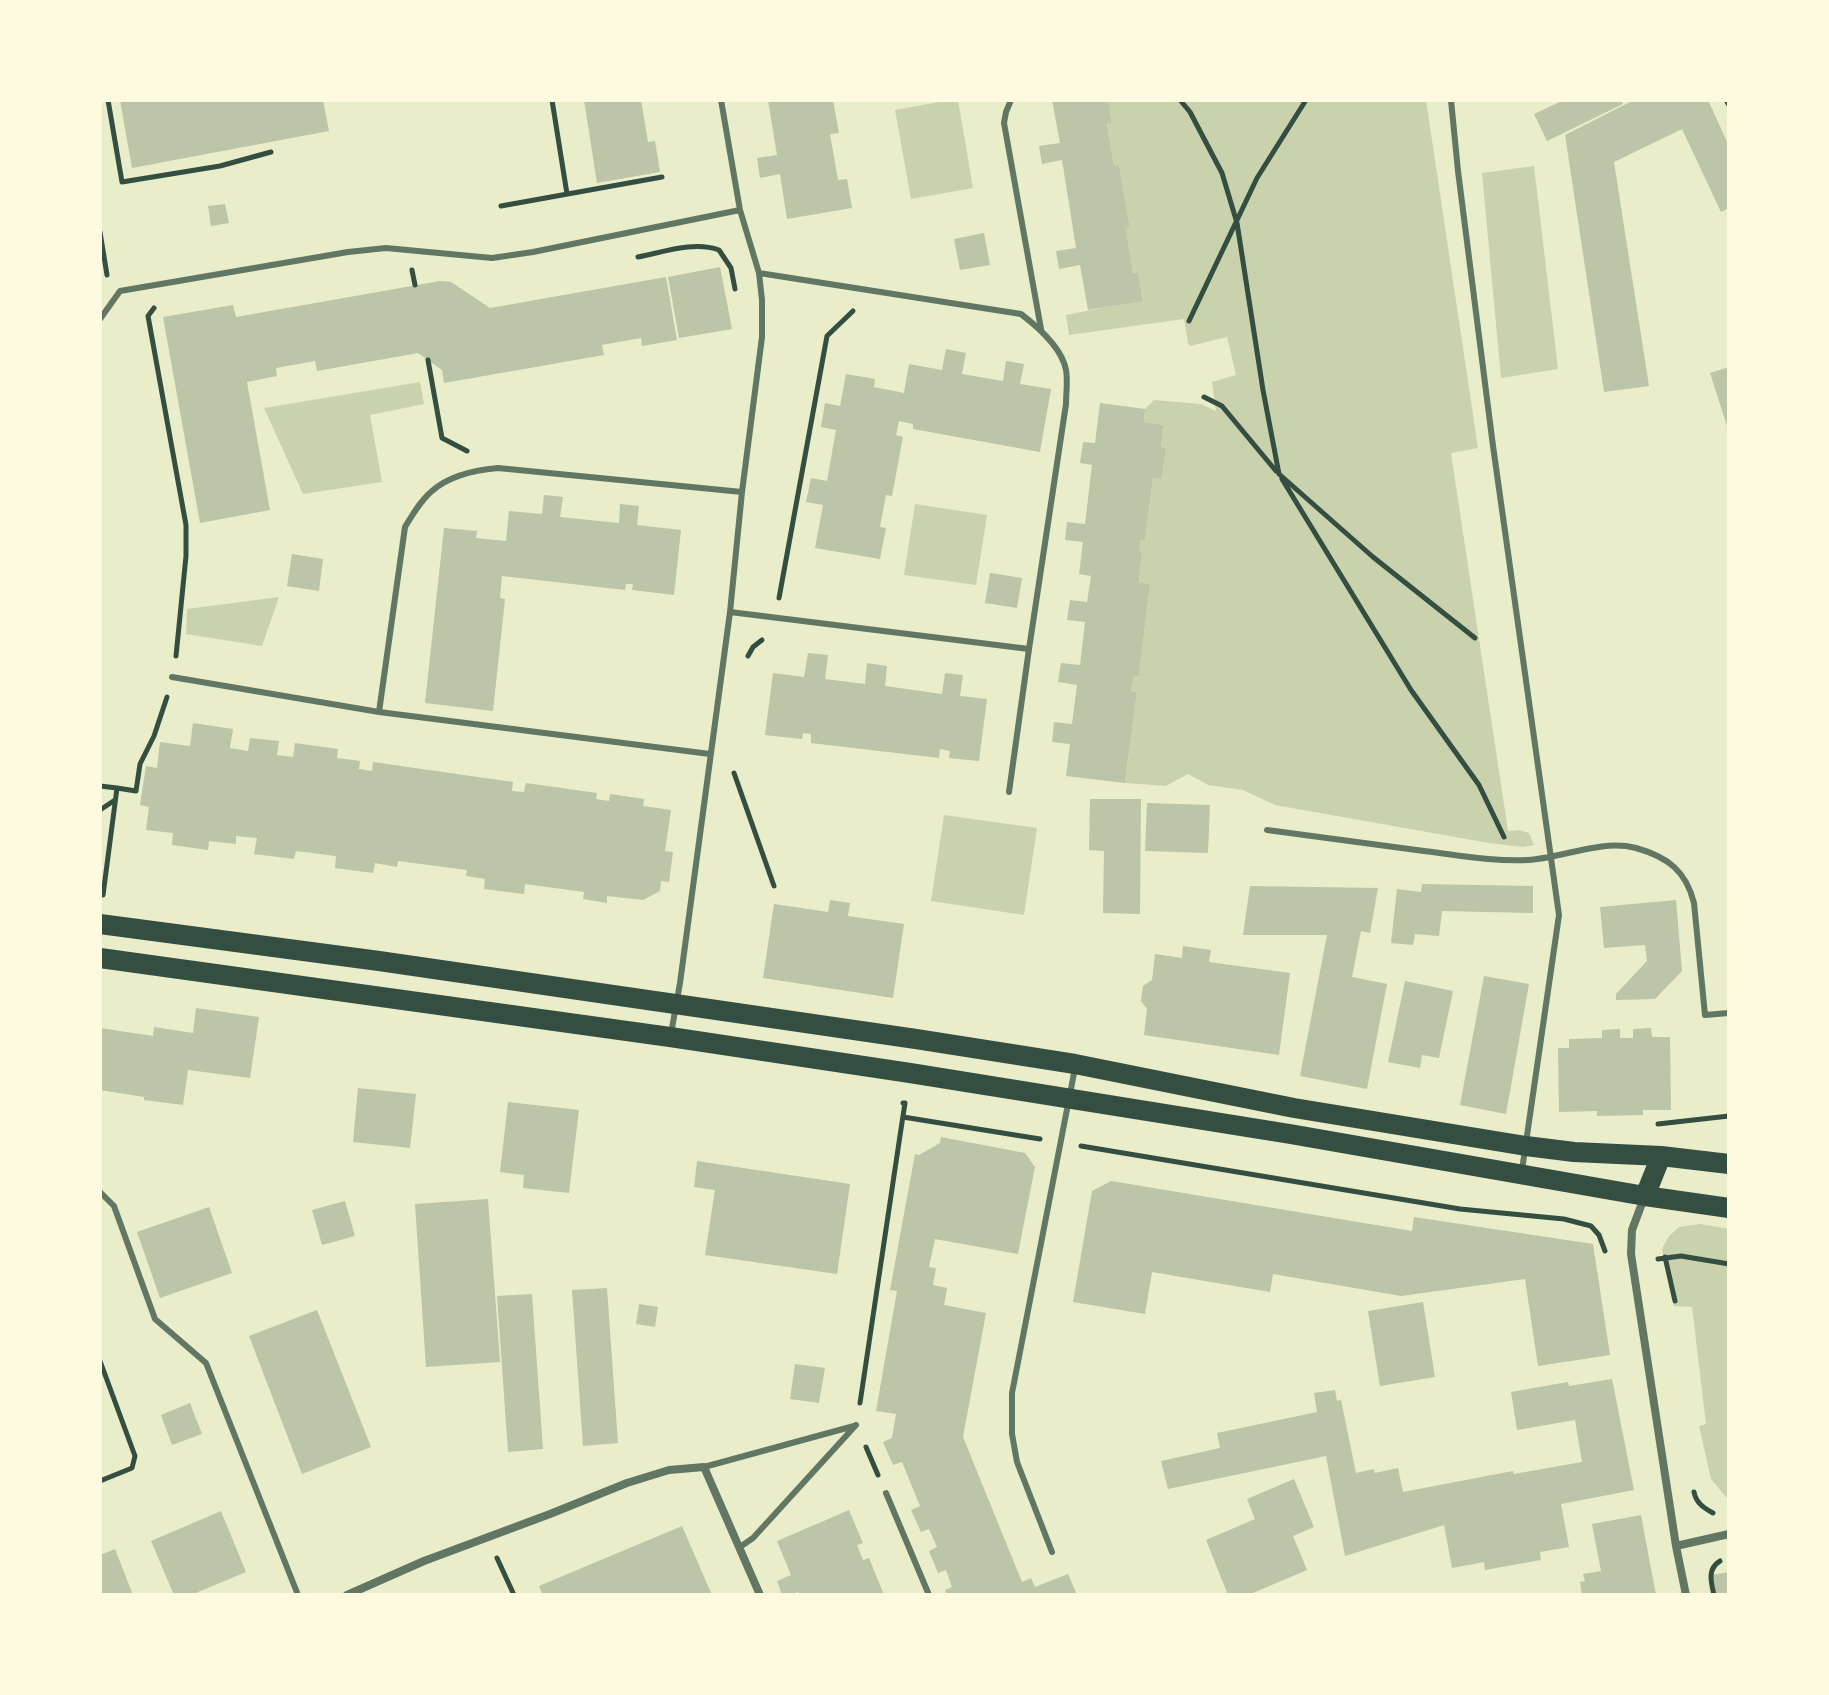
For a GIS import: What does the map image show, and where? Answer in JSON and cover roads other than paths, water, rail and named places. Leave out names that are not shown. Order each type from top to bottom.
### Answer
[{"type":"main road","points":[[101,914],[379,961],[1075,1064],[1294,1108],[1526,1146],[1729,1164]]},
{"type":"main road","points":[[100,958],[670,1037],[1069,1098],[1729,1208]]},
{"type":"main road","points":[[1645,1196],[1661,1156]]},
{"type":"street","points":[[1645,1196],[1632,1230],[1631,1254],[1686,1595]]},
{"type":"street","points":[[347,1595],[424,1561],[627,1483],[669,1470],[704,1467],[760,1595]]},
{"type":"street","points":[[1676,1546],[1729,1534]]},
{"type":"lane","points":[[670,1037],[730,612],[762,337],[759,273],[740,210],[721,100]]},
{"type":"lane","points":[[1011,100],[1004,123],[1041,329]]},
{"type":"lane","points":[[1451,100],[1493,446],[1559,915],[1521,1174]]},
{"type":"lane","points":[[100,319],[120,291],[181,280],[386,248],[492,258],[740,210]]},
{"type":"lane","points":[[759,273],[1021,314],[1041,329],[1064,362],[1067,372],[1066,404],[1009,792]]},
{"type":"lane","points":[[379,712],[405,527],[432,490],[475,470],[498,468],[742,492]]},
{"type":"lane","points":[[730,612],[1029,649]]},
{"type":"lane","points":[[172,677],[379,712],[710,754]]},
{"type":"lane","points":[[1267,830],[1476,857],[1528,860],[1598,846],[1633,847],[1665,859],[1679,871],[1690,888],[1694,903],[1705,1015],[1729,1013]]},
{"type":"lane","points":[[1052,1552],[1017,1462],[1012,1434],[1012,1393],[1075,1064]]},
{"type":"lane","points":[[100,1192],[114,1206],[155,1319],[206,1363],[298,1595]]},
{"type":"lane","points":[[704,1467],[856,1425],[753,1538],[740,1547]]},
{"type":"lane","points":[[886,1493],[929,1595]]}]
